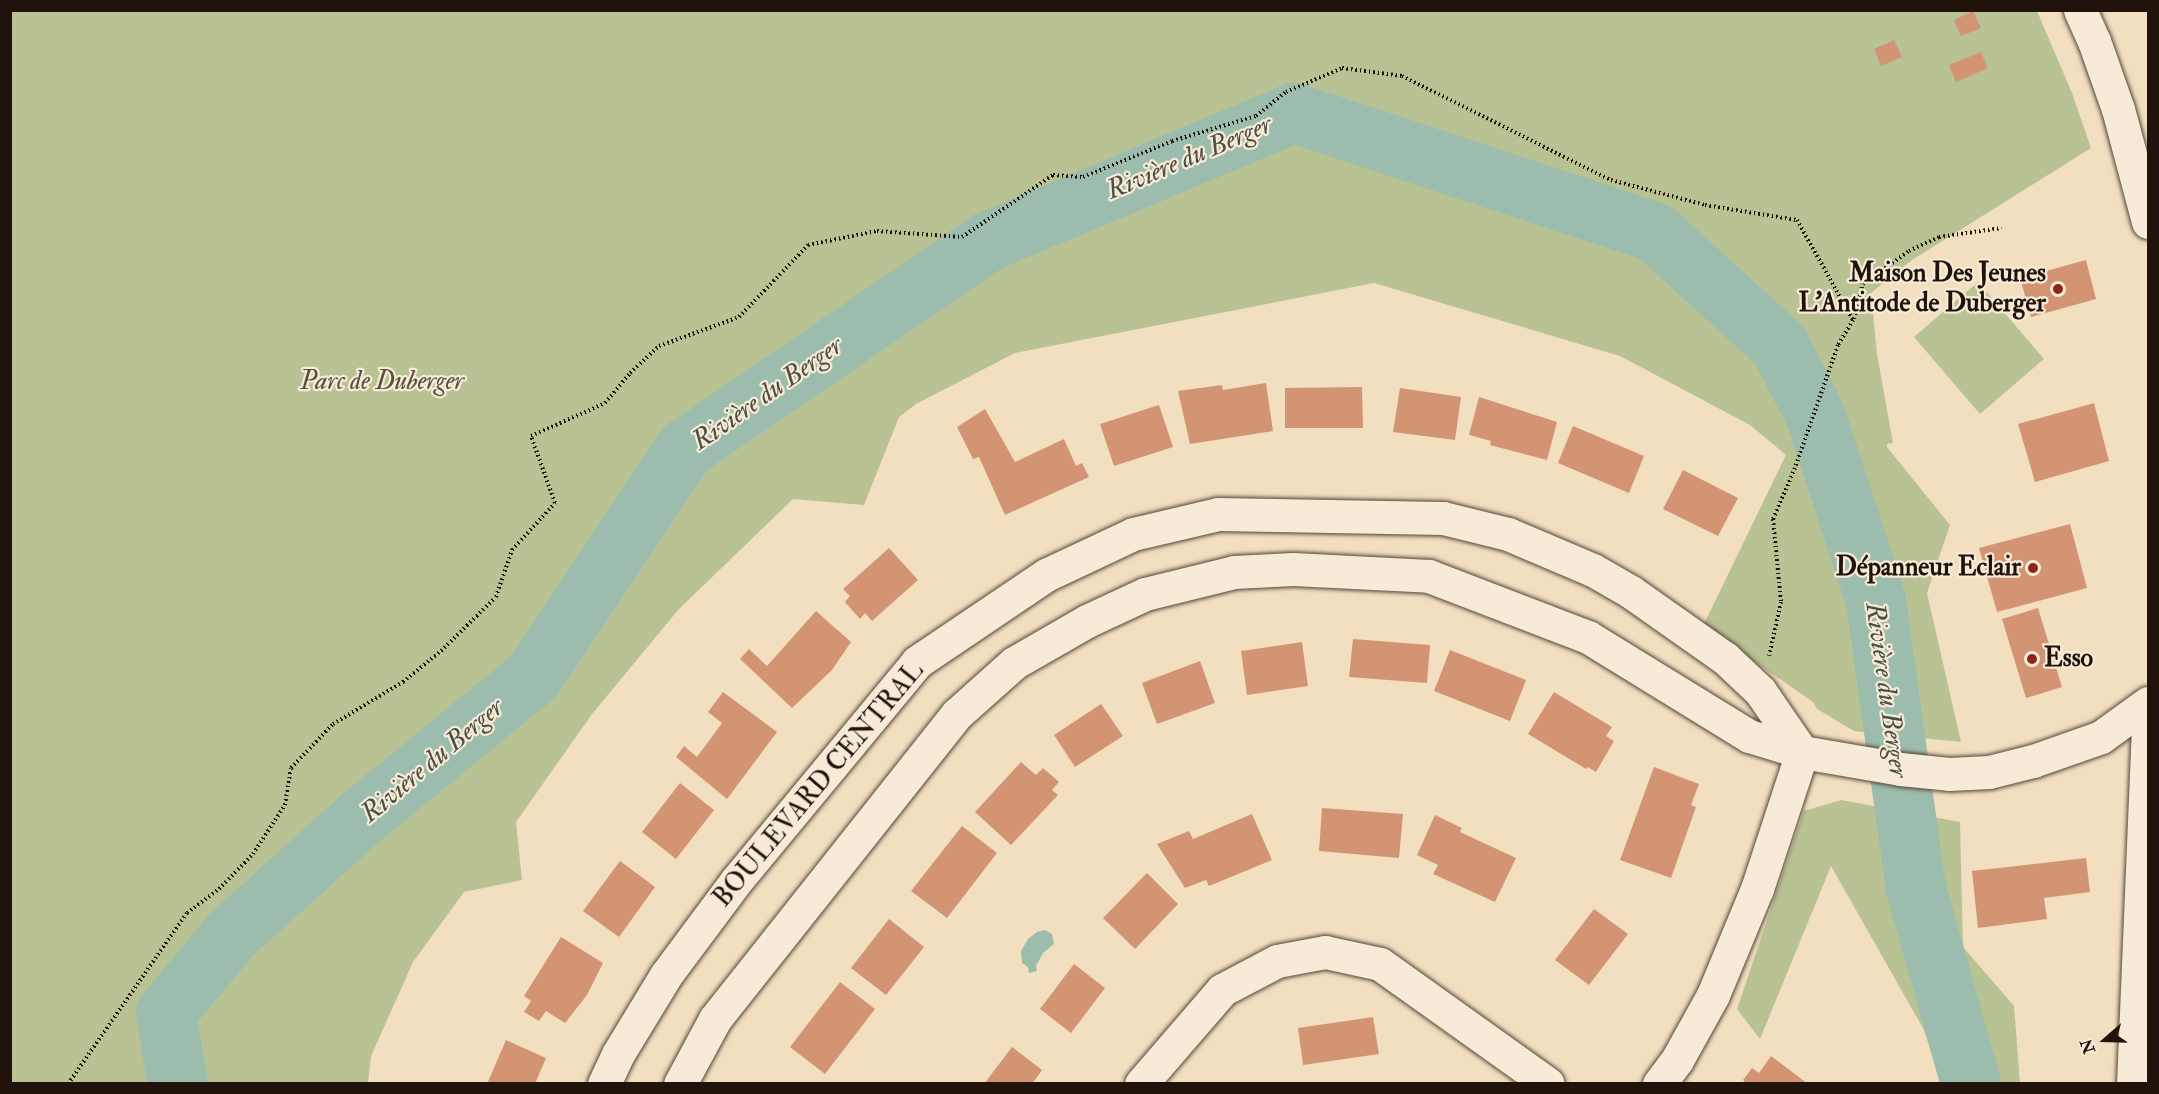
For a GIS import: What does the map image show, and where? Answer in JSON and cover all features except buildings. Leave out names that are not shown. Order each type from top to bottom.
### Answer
[{"type":"street","points":[[2080,10],[2094,41],[2118,109],[2148,222]]},
{"type":"street","name":"BOULEVARD CENTRAL","points":[[604,1083],[618,1054],[666,975],[715,909],[917,662],[1046,575],[1133,534],[1218,514],[1443,518],[1508,534],[1603,576],[1631,591],[1725,658],[1760,691],[1802,752]]},
{"type":"street","points":[[680,1083],[715,1019],[957,714],[1014,663],[1087,621],[1145,594],[1234,572],[1293,569],[1428,576],[1588,637],[1749,736],[1802,752],[1949,774],[2000,769],[2101,737],[2148,703]]},
{"type":"street","points":[[2133,1083],[2148,730]]},
{"type":"street","points":[[1659,1083],[1677,1060],[1713,995],[1757,889],[1802,752]]},
{"type":"street","points":[[1141,1083],[1222,990],[1277,961],[1325,952],[1380,964],[1548,1083]]},
{"type":"path","points":[[68,1083],[187,913],[219,889],[253,854],[285,805],[291,768],[333,724],[403,682],[441,651],[496,597],[512,549],[555,503],[531,436],[605,403],[630,373],[659,346],[739,316],[808,245],[877,231],[962,237],[1053,175],[1083,177],[1172,141],[1256,116],[1286,92],[1342,68],[1402,76],[1611,180],[1705,205],[1797,220],[1853,320]]},
{"type":"path","points":[[1760,691],[1781,602],[1773,519],[1795,468],[1838,345],[1853,320],[1863,284],[1909,251],[1939,237],[2001,228]]},
{"type":"green space","name":"Parc de Duberger","points":[[10,11],[2037,11],[2072,93],[2091,148],[1912,260],[1871,293],[1877,354],[1893,443],[1887,444],[1887,447],[1950,525],[1927,593],[1961,742],[1854,731],[1817,709],[1813,702],[1703,626],[1786,455],[1750,425],[1620,356],[1374,283],[1015,353],[916,404],[899,417],[864,505],[793,499],[679,609],[592,714],[516,822],[522,880],[464,892],[413,962],[371,1056],[368,1083],[11,1083]]},
{"type":"green space","points":[[1978,282],[2044,359],[1980,414],[1914,337]]},
{"type":"green space","points":[[1841,800],[1960,822],[1963,947],[2014,1006],[2020,1083],[1941,1083],[1924,1030],[1831,866],[1760,1039],[1737,1009],[1804,811]]},
{"type":"shaded area","points":[[1045,930],[1052,934],[1054,944],[1043,953],[1036,966],[1037,971],[1029,973],[1028,967],[1022,963],[1021,951],[1028,939],[1037,932]]},
{"type":"waterway","name":"Rivière du Berger","points":[[178,1084],[166,1013],[233,933],[362,817],[534,676],[685,449],[987,242],[1294,113],[1656,233],[1780,346],[1815,414],[1876,601],[1916,889],[1971,1084]]},
{"type":"place","name":"Maison Des Jeunes L'Antitode de Duberger","points":[[2058,289]]},
{"type":"place","name":"Dépanneur Eclair","points":[[2033,568]]},
{"type":"place","name":"Esso","points":[[2032,659]]}]
